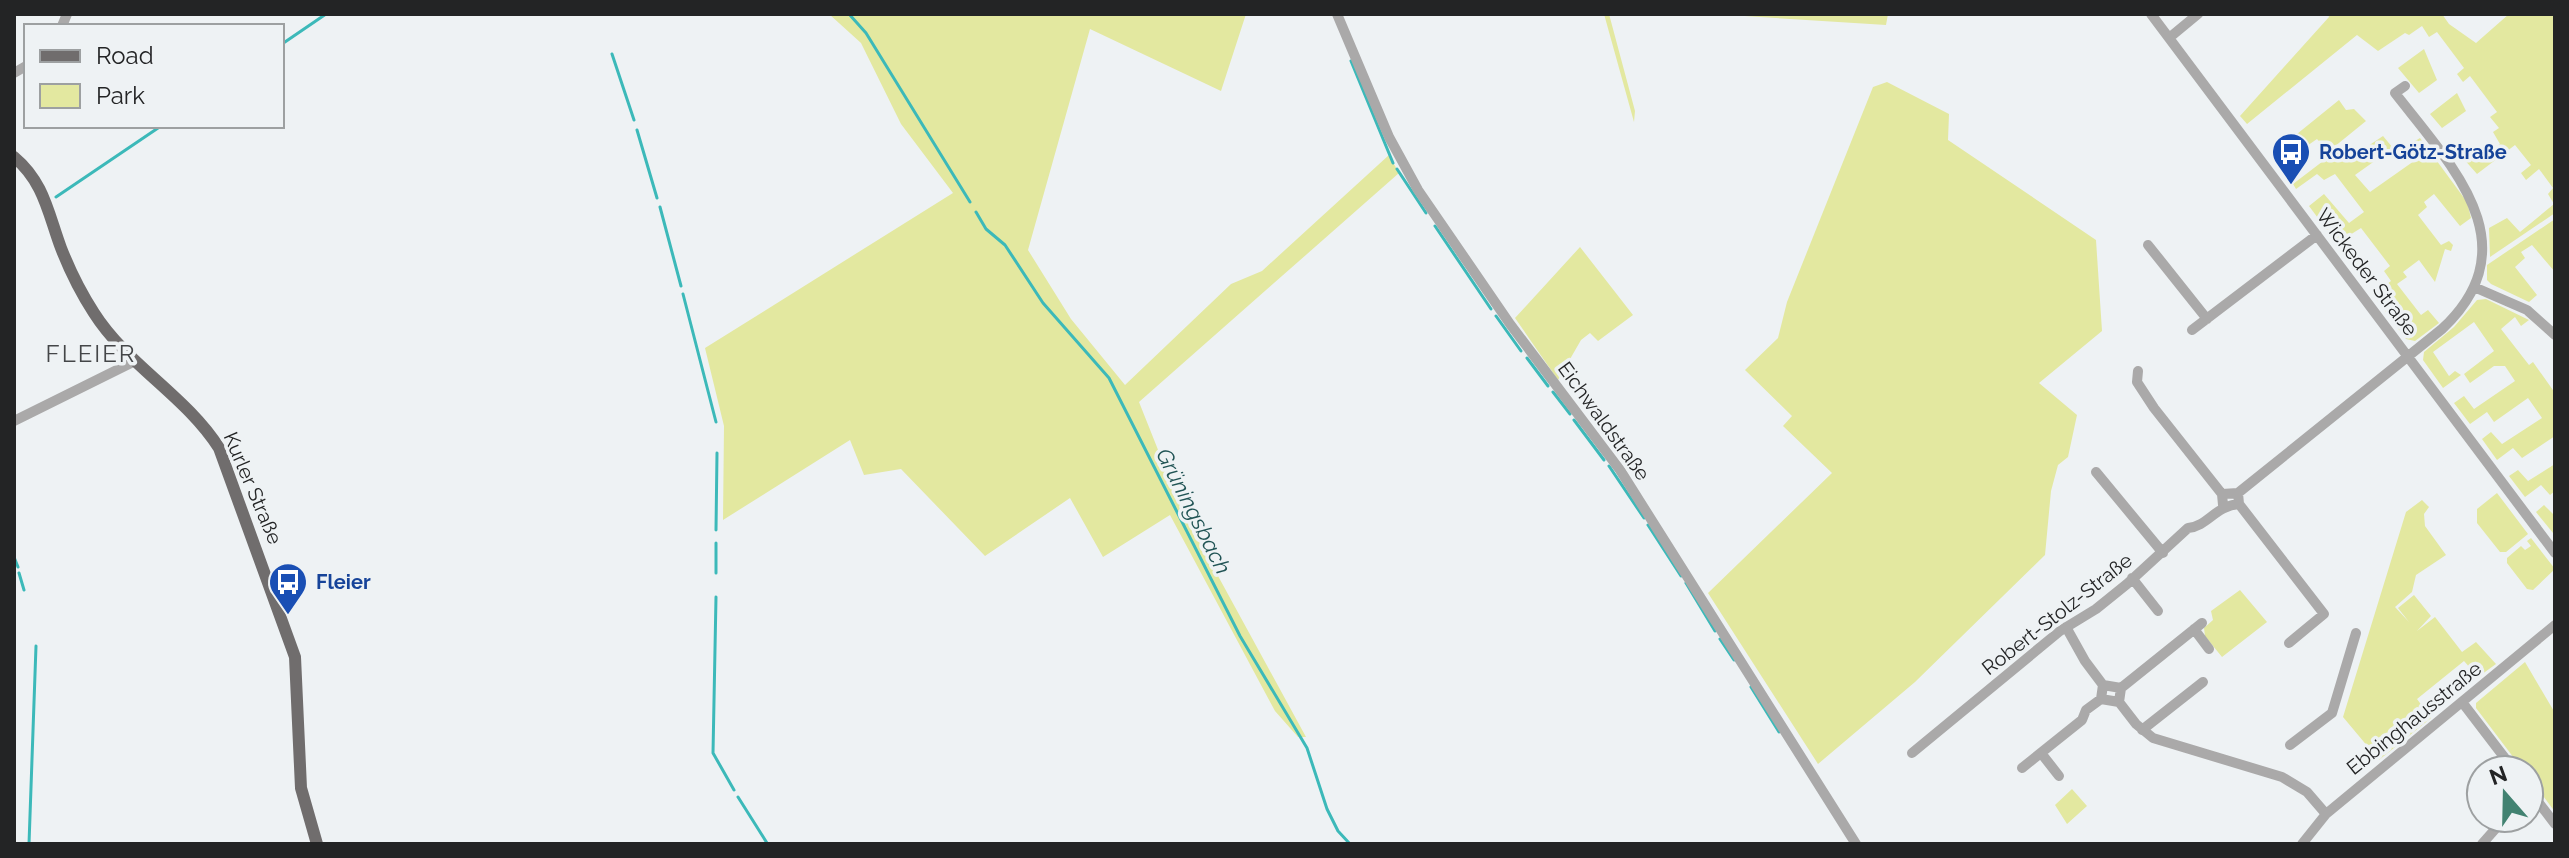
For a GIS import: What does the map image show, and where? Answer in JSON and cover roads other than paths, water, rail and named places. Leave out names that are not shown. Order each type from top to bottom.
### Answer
[{"type":"main road","name":"Kurler Straße","points":[[14,157],[42,190],[64,257],[95,315],[135,361],[211,435],[259,554],[295,657],[301,788],[317,844]]},
{"type":"street","name":"Eichwaldstraße","points":[[1337,14],[1389,137],[1418,190],[1510,324],[1620,470],[1856,844]]},
{"type":"street","name":"Wickeder Straße","points":[[2151,14],[2555,553]]},
{"type":"street","points":[[2169,38],[2198,14]]},
{"type":"street","points":[[2138,371],[2137,382],[2154,408],[2223,500],[2238,498],[2454,317],[2474,287],[2483,245],[2478,211],[2461,179],[2395,93],[2405,86]]},
{"type":"street","points":[[2192,330],[2317,235]]},
{"type":"street","points":[[2148,245],[2207,319]]},
{"type":"street","points":[[2474,287],[2527,310],[2555,335]]},
{"type":"street","points":[[14,421],[135,361]]},
{"type":"street","points":[[2096,472],[2163,553]]},
{"type":"street","points":[[2238,498],[2324,614],[2289,643]]},
{"type":"street","name":"Robert-Stolz-Straße","points":[[1912,753],[2066,627],[2096,609],[2188,528],[2196,527],[2223,500]]},
{"type":"street","points":[[2132,578],[2158,611]]},
{"type":"street","name":"Ebbinghausstraße","points":[[2302,844],[2326,814],[2555,625]]},
{"type":"street","points":[[2119,702],[2121,688],[2198,626],[2209,649]]},
{"type":"street","points":[[2066,627],[2103,685],[2121,688]]},
{"type":"street","points":[[2290,745],[2332,713],[2356,633]]},
{"type":"street","points":[[2142,730],[2203,682]]},
{"type":"street","points":[[2022,768],[2082,720],[2086,710],[2101,699],[2103,685]]},
{"type":"street","points":[[2101,699],[2119,702],[2142,730],[2162,741],[2282,777],[2307,792],[2326,814]]},
{"type":"street","points":[[2462,702],[2502,754]]},
{"type":"street","points":[[2041,753],[2059,776]]},
{"type":"waterway","points":[[284,43],[326,14]]},
{"type":"waterway","name":"Grüningsbach","points":[[849,14],[866,33],[970,202]]},
{"type":"waterway","points":[[612,54],[634,120]]},
{"type":"waterway","points":[[1351,61],[1393,163]]},
{"type":"waterway","points":[[56,197],[158,128]]},
{"type":"waterway","points":[[637,130],[657,198]]},
{"type":"waterway","points":[[1397,169],[1426,213]]},
{"type":"waterway","points":[[660,207],[681,286]]},
{"type":"waterway","name":"Grüningsbach","points":[[976,212],[986,229],[1005,245],[1043,303],[1109,378],[1240,636],[1307,748],[1327,809],[1338,831],[1350,844]]},
{"type":"waterway","points":[[1435,226],[1491,309]]},
{"type":"waterway","points":[[683,294],[716,422]]},
{"type":"waterway","points":[[1496,316],[1521,351]]},
{"type":"waterway","points":[[1527,358],[1548,386]]},
{"type":"waterway","points":[[1553,392],[1570,414]]},
{"type":"waterway","points":[[1574,420],[1604,460]]},
{"type":"waterway","points":[[716,530],[717,453]]},
{"type":"waterway","points":[[1609,466],[1644,518]]},
{"type":"waterway","points":[[1648,525],[1681,576]]},
{"type":"waterway","points":[[716,543],[716,573]]},
{"type":"waterway","points":[[14,557],[18,567]]},
{"type":"waterway","points":[[19,573],[24,590]]},
{"type":"waterway","points":[[1686,583],[1715,631]]},
{"type":"waterway","points":[[716,597],[713,753],[734,790]]},
{"type":"waterway","points":[[1720,639],[1734,660]]},
{"type":"waterway","points":[[29,844],[36,646]]},
{"type":"waterway","points":[[1751,687],[1779,732]]},
{"type":"waterway","points":[[738,797],[767,843]]},
{"type":"place","name":"Robert-Götz-Straße","points":[[2291,186]]},
{"type":"place","name":"Fleier","points":[[288,616]]},
{"type":"district","name":"FLEIER","points":[[91,354]]}]
